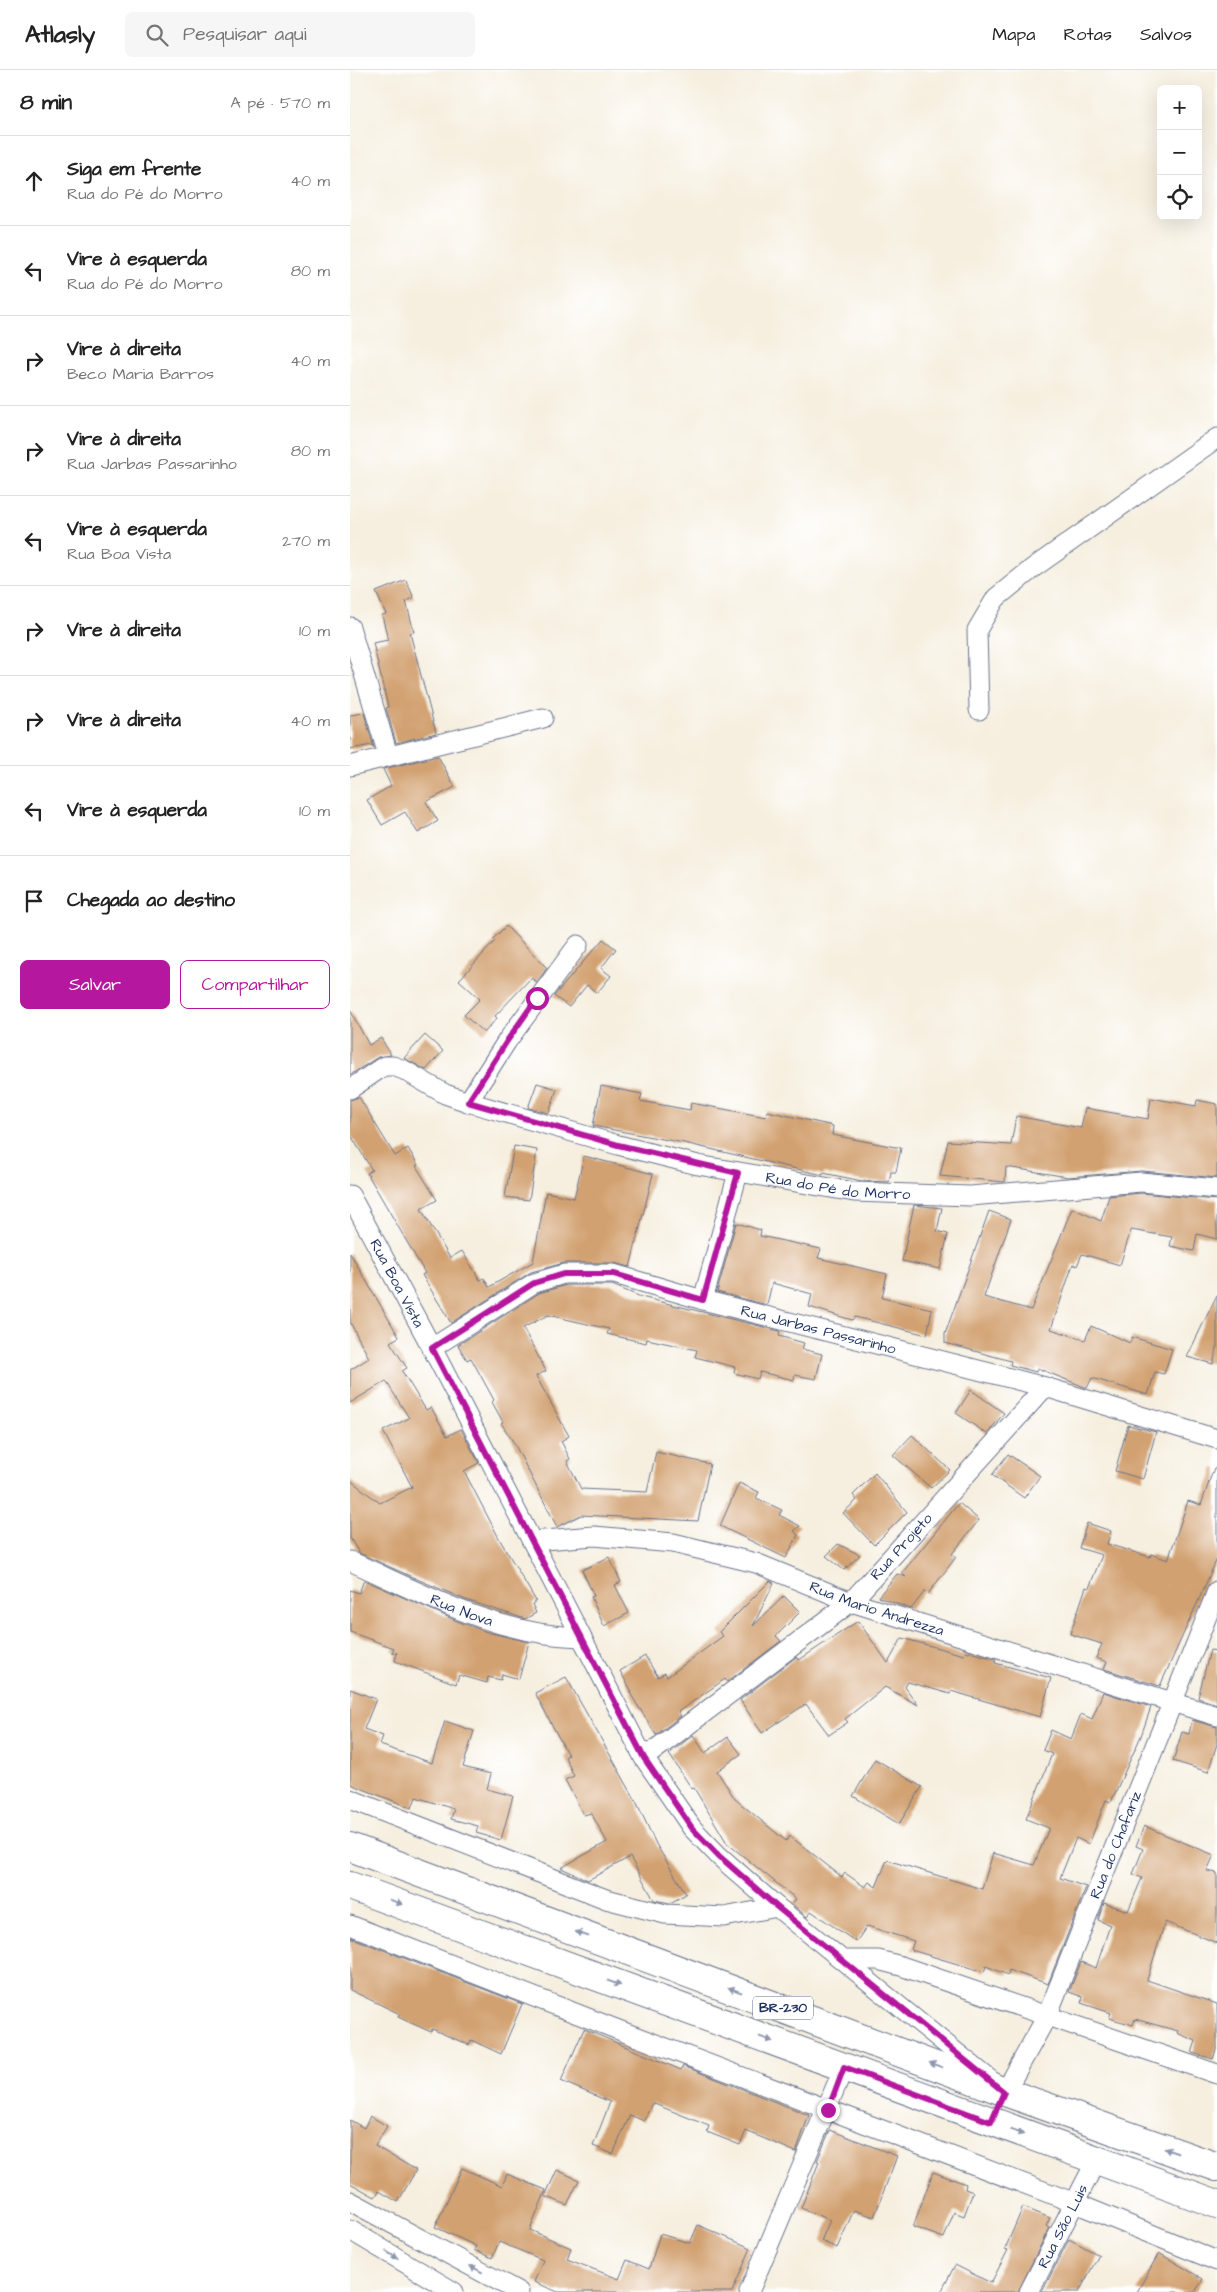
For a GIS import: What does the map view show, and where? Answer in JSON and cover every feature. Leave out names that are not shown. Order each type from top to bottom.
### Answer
[{"type":"main road","name":"BR-230","points":[[350,1847],[1004,2092],[1217,2167]]},
{"type":"main road","name":"BR-230","points":[[350,1886],[1217,2204]]},
{"type":"main road","points":[[991,2122],[1004,2092]]},
{"type":"street","points":[[979,710],[977,630],[996,598],[1033,568],[1217,438]]},
{"type":"street","points":[[350,627],[388,755]]},
{"type":"street","points":[[350,766],[388,755],[543,718]]},
{"type":"street","points":[[468,1102],[517,1027],[578,945]]},
{"type":"street","name":"Rua do Pé do Morro","points":[[350,1089],[384,1066],[404,1070],[445,1094],[618,1145],[738,1173],[854,1192],[970,1196],[1141,1182],[1217,1189]]},
{"type":"street","points":[[703,1300],[738,1173]]},
{"type":"street","name":"Rua Boa Vista","points":[[350,1195],[432,1348],[644,1758],[692,1828],[719,1856],[777,1907],[1004,2092]]},
{"type":"street","name":"Rua Jarbas Passarinho","points":[[432,1348],[534,1283],[564,1274],[614,1274],[703,1300],[1045,1387],[1217,1439]]},
{"type":"street","name":"Rua Projeto","points":[[644,1758],[851,1602],[1045,1387]]},
{"type":"street","name":"Rua Mario Andrezza","points":[[532,1541],[594,1536],[673,1543],[756,1563],[851,1602],[1217,1716]]},
{"type":"street","name":"Rua Nova","points":[[350,1561],[470,1615],[513,1629],[539,1634],[580,1637]]},
{"type":"street","name":"Rua do Chafariz","points":[[1004,2092],[1047,2016],[1217,1591]]},
{"type":"street","points":[[350,1799],[606,1899],[665,1914],[724,1917],[777,1907]]},
{"type":"street","points":[[350,1925],[828,2110],[1075,2202],[1217,2261]]},
{"type":"street","points":[[843,1960],[878,1960],[901,1966],[1217,2074]]},
{"type":"street","points":[[749,2292],[828,2110],[844,2067]]},
{"type":"street","name":"Rua São Luis","points":[[1029,2292],[1096,2161]]},
{"type":"street","points":[[350,2201],[520,2292]]},
{"type":"street","points":[[350,2230],[454,2292]]},
{"type":"building","points":[[406,580],[414,598],[406,601],[414,632],[410,633],[436,733],[396,743],[386,708],[388,707],[373,643],[388,640],[382,615],[386,614],[376,592]]},
{"type":"building","points":[[364,713],[374,748],[372,745],[350,749],[350,715]]},
{"type":"building","points":[[438,756],[455,787],[426,802],[438,821],[418,833],[405,812],[382,825],[367,800],[391,786],[383,769]]},
{"type":"building","points":[[506,926],[547,968],[537,982],[531,978],[495,1016],[497,1018],[484,1033],[464,1015],[480,999],[459,980],[495,941],[493,939]]},
{"type":"building","points":[[603,939],[616,949],[601,968],[611,976],[597,993],[587,985],[569,1007],[554,996]]},
{"type":"building","points":[[350,1010],[369,1045],[381,1038],[391,1055],[378,1057],[350,1075]]},
{"type":"building","points":[[425,1035],[443,1051],[426,1070],[404,1058]]},
{"type":"building","points":[[537,1083],[557,1089],[549,1113],[528,1108]]},
{"type":"building","points":[[601,1086],[642,1094],[640,1101],[690,1110],[691,1103],[766,1117],[767,1111],[833,1126],[832,1135],[901,1148],[896,1172],[891,1172],[889,1182],[862,1181],[823,1173],[823,1175],[684,1143],[593,1126]]},
{"type":"building","points":[[359,1097],[395,1156],[408,1148],[418,1165],[416,1166],[437,1200],[421,1209],[450,1258],[462,1251],[480,1280],[484,1278],[489,1287],[533,1262],[546,1192],[574,1198],[584,1156],[653,1174],[630,1267],[614,1263],[564,1263],[531,1272],[451,1323],[422,1275],[425,1273],[367,1173],[372,1170],[350,1134],[350,1100]]},
{"type":"building","points":[[1151,1098],[1196,1106],[1197,1100],[1217,1104],[1217,1178],[1142,1171],[1068,1177],[1006,1167],[1005,1182],[940,1176],[948,1141],[1011,1145],[1016,1116],[1081,1128],[1085,1108],[1148,1119]]},
{"type":"building","points":[[514,1146],[537,1150],[529,1200],[505,1197]]},
{"type":"building","points":[[1141,1193],[1217,1200],[1217,1239],[1197,1234],[1194,1251],[1170,1246],[1172,1237],[1131,1230],[1120,1265],[1082,1254],[1077,1266],[1073,1264],[1051,1329],[1085,1340],[1091,1326],[1130,1343],[1132,1337],[1172,1349],[1164,1374],[1155,1372],[1148,1395],[1092,1378],[1087,1388],[1037,1368],[1036,1372],[1010,1365],[1011,1361],[945,1343],[945,1334],[989,1211],[1011,1219],[984,1297],[1031,1310],[1072,1208],[1101,1221],[1109,1196]]},
{"type":"building","points":[[914,1205],[942,1208],[937,1231],[948,1234],[940,1269],[902,1261]]},
{"type":"building","points":[[736,1223],[761,1230],[760,1236],[821,1249],[818,1258],[887,1274],[882,1298],[932,1309],[927,1335],[855,1317],[852,1320],[809,1307],[812,1294],[772,1283],[767,1305],[717,1292]]},
{"type":"building","points":[[350,1253],[399,1337],[390,1342],[407,1368],[402,1371],[426,1410],[431,1407],[447,1436],[461,1429],[479,1463],[464,1471],[500,1540],[536,1601],[532,1604],[536,1613],[525,1619],[466,1600],[359,1553],[350,1538],[350,1480],[380,1503],[412,1487],[383,1431],[409,1418],[386,1381],[350,1403],[350,1370],[369,1358],[350,1322]]},
{"type":"building","points":[[566,1285],[612,1285],[641,1297],[780,1331],[779,1336],[804,1343],[802,1349],[822,1354],[816,1379],[795,1375],[794,1380],[760,1372],[758,1379],[734,1373],[735,1367],[695,1357],[697,1350],[647,1339],[646,1343],[607,1334],[609,1329],[548,1315],[523,1328],[546,1371],[536,1376],[569,1436],[561,1441],[570,1459],[567,1461],[581,1489],[647,1492],[656,1452],[710,1464],[698,1521],[581,1515],[557,1527],[514,1443],[501,1423],[503,1422],[492,1402],[494,1400],[471,1358],[467,1360],[458,1345],[539,1293]]},
{"type":"building","points":[[1217,1295],[1217,1348],[1213,1364],[1187,1357]]},
{"type":"building","points":[[971,1390],[1004,1413],[987,1434],[956,1413]]},
{"type":"building","points":[[1128,1425],[1156,1432],[1143,1479],[1115,1471]]},
{"type":"building","points":[[912,1435],[950,1470],[931,1488],[893,1455]]},
{"type":"building","points":[[1008,1454],[1040,1476],[1024,1498],[992,1475]]},
{"type":"building","points":[[1214,1468],[1217,1469],[1217,1559],[1160,1686],[1104,1669],[1107,1662],[1096,1658],[1102,1644],[1070,1634],[1086,1587],[1089,1588],[1102,1555],[1079,1548],[1087,1523],[1111,1531],[1107,1544],[1150,1557],[1151,1554],[1168,1560],[1188,1501],[1201,1505]]},
{"type":"building","points":[[875,1473],[907,1512],[874,1545],[843,1513],[857,1500],[853,1495]]},
{"type":"building","points":[[739,1483],[759,1492],[756,1498],[782,1510],[779,1515],[800,1526],[794,1531],[798,1535],[786,1558],[720,1526]]},
{"type":"building","points":[[959,1503],[979,1520],[952,1554],[956,1557],[928,1594],[925,1591],[911,1609],[878,1597],[897,1574],[906,1577],[902,1573]]},
{"type":"building","points":[[838,1544],[860,1555],[844,1570],[826,1556]]},
{"type":"building","points":[[609,1557],[621,1582],[615,1585],[629,1613],[604,1626],[591,1597],[594,1596],[582,1570]]},
{"type":"building","points":[[364,1580],[457,1621],[487,1632],[529,1642],[519,1679],[502,1674],[501,1680],[488,1677],[487,1683],[459,1675],[456,1684],[395,1661],[397,1653],[392,1652],[394,1648],[350,1632],[350,1590],[359,1593]]},
{"type":"building","points":[[770,1581],[774,1583],[753,1626],[784,1596],[800,1612],[776,1636],[781,1641],[727,1682],[725,1679],[678,1712],[681,1716],[656,1735],[630,1693],[632,1692],[620,1671],[645,1656],[658,1677],[665,1673],[667,1677],[723,1636],[719,1632]]},
{"type":"building","points":[[858,1621],[888,1663],[902,1638],[964,1655],[965,1651],[996,1659],[995,1663],[1051,1678],[1040,1717],[951,1691],[950,1694],[908,1682],[905,1687],[918,1705],[885,1687],[845,1719],[848,1722],[829,1735],[806,1704],[762,1733],[740,1700],[796,1657],[799,1660]]},
{"type":"building","points":[[1210,1650],[1217,1651],[1217,1704],[1198,1698]]},
{"type":"building","points":[[566,1677],[635,1799],[656,1844],[686,1894],[670,1903],[654,1900],[630,1857],[588,1880],[561,1868],[607,1842],[591,1813],[584,1815],[565,1780],[574,1776],[565,1757],[568,1755],[535,1693]]},
{"type":"building","points":[[350,1689],[376,1699],[364,1729],[383,1736],[380,1745],[432,1763],[445,1721],[474,1731],[463,1767],[491,1774],[487,1789],[513,1796],[501,1840],[476,1833],[478,1826],[451,1819],[454,1809],[416,1797],[412,1808],[350,1784]]},
{"type":"building","points":[[1103,1692],[1151,1707],[1141,1736],[1111,1802],[1106,1800],[1089,1844],[1076,1838],[1060,1878],[1086,1887],[1048,1984],[1009,1970],[1008,1975],[986,1966],[984,1972],[911,1950],[914,1941],[867,1926],[856,1942],[811,1911],[807,1917],[792,1904],[796,1899],[727,1843],[694,1788],[692,1789],[669,1754],[693,1735],[705,1753],[728,1737],[741,1754],[717,1771],[735,1799],[786,1841],[790,1836],[842,1877],[845,1873],[865,1887],[869,1882],[876,1887],[887,1860],[982,1889],[993,1853],[1034,1865],[1049,1828],[1026,1819],[1052,1754],[1043,1750],[1051,1730],[1071,1739],[1081,1714],[1092,1719]]},
{"type":"building","points":[[1192,1720],[1217,1727],[1217,1744],[1208,1772],[1173,1761],[1182,1732],[1189,1734]]},
{"type":"building","points":[[875,1759],[922,1787],[899,1824],[853,1796]]},
{"type":"building","points":[[1144,1826],[1214,1855],[1207,1871],[1217,1873],[1217,1943],[1165,1922],[1147,1980],[1217,2004],[1217,2047],[1213,2059],[1192,2053],[1196,2041],[1177,2033],[1178,2031],[1135,2019],[1133,2025],[1109,2018],[1111,2013],[1081,2003],[1083,1997],[1069,1992],[1081,1962],[1096,1968],[1110,1925],[1098,1920],[1104,1903],[1128,1911],[1142,1878],[1133,1874],[1143,1849],[1136,1846]]},
{"type":"building","points":[[350,1937],[522,2004],[501,2054],[471,2040],[469,2045],[432,2029],[431,2032],[398,2017],[400,2014],[350,1990]]},
{"type":"building","points":[[584,2029],[681,2070],[683,2066],[809,2115],[796,2152],[746,2131],[740,2145],[707,2132],[709,2126],[652,2103],[644,2121],[630,2115],[613,2154],[593,2146],[610,2102],[561,2081]]},
{"type":"building","points":[[370,2116],[387,2126],[375,2146],[416,2170],[398,2202],[379,2191],[375,2197],[350,2183],[350,2120],[364,2128]]},
{"type":"building","points":[[830,2130],[897,2156],[874,2217],[854,2210],[837,2248],[821,2241],[830,2220],[801,2208]]},
{"type":"building","points":[[462,2168],[502,2186],[507,2174],[546,2190],[530,2230],[571,2248],[567,2259],[619,2279],[627,2260],[649,2269],[660,2234],[690,2243],[698,2225],[751,2248],[732,2292],[558,2292],[534,2282],[543,2260],[499,2242],[492,2258],[474,2250],[476,2246],[435,2227]]},
{"type":"building","points":[[557,2170],[579,2180],[567,2205],[545,2196]]},
{"type":"building","points":[[933,2172],[966,2184],[965,2189],[973,2192],[964,2216],[954,2212],[944,2238],[913,2227]]},
{"type":"building","points":[[1023,2207],[1050,2218],[1046,2226],[1049,2228],[1018,2292],[941,2292],[955,2265],[991,2283],[1008,2250],[1005,2249]]},
{"type":"building","points":[[1069,2239],[1099,2255],[1079,2292],[1042,2292]]},
{"type":"building","points":[[1159,2253],[1203,2279],[1195,2292],[1137,2292]]},
{"type":"route","points":[[537,998],[468,1102],[618,1145],[738,1173],[703,1300],[614,1274],[564,1274],[534,1283],[432,1348],[644,1758],[692,1828],[719,1856],[777,1907],[1004,2092],[991,2122],[844,2067],[828,2110]]}]
